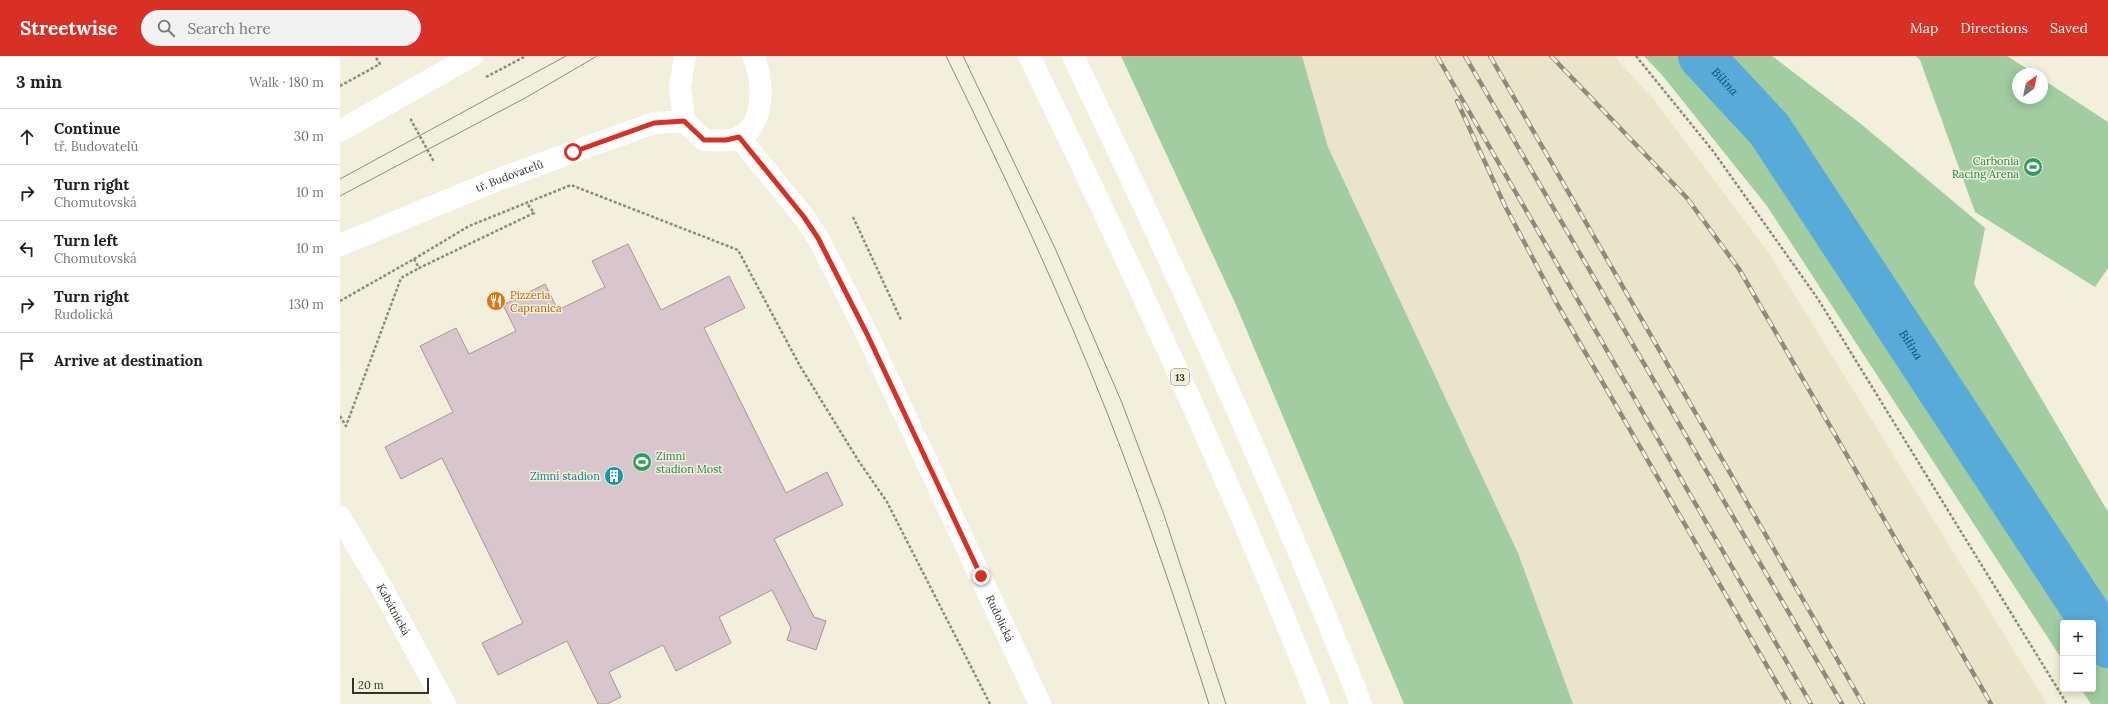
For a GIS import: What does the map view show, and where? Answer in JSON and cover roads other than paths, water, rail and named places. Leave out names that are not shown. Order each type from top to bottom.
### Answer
[{"type":"main road","points":[[340,131],[472,56]]},
{"type":"main road","points":[[685,56],[680,87],[684,121],[704,140],[726,140],[739,137],[753,123],[761,102],[758,60]]},
{"type":"main road","name":"13","points":[[1029,56],[1104,211],[1211,447],[1319,704]]},
{"type":"main road","points":[[1072,56],[1141,198],[1253,445],[1361,704]]},
{"type":"main road","name":"tř. Budovatelů","points":[[340,245],[497,180],[573,152],[654,123],[684,121]]},
{"type":"main road","name":"Rudolická","points":[[739,137],[804,217],[818,238],[867,334],[1040,704]]},
{"type":"main road","name":"Kabátnická","points":[[340,517],[382,588],[445,704]]},
{"type":"waterway","name":"Bílina","points":[[1701,56],[1769,129],[2108,645]]},
{"type":"tram line","points":[[340,179],[566,56]]},
{"type":"tram line","points":[[340,196],[527,97],[597,56]]},
{"type":"tram line","points":[[946,56],[1031,234],[1090,369],[1148,523],[1209,704]]},
{"type":"tram line","points":[[963,56],[1055,248],[1122,403],[1163,512],[1226,704]]},
{"type":"railway","points":[[1437,56],[1811,704]]},
{"type":"railway","points":[[1465,56],[1842,704]]},
{"type":"railway","points":[[1490,56],[1863,704]]},
{"type":"railway","points":[[1551,56],[1687,198],[1739,269],[1991,704]]},
{"type":"railway","points":[[1457,101],[1505,206],[1556,302],[1789,704]]},
{"type":"place","name":"Carbonia Racing Arena","points":[[2033,167]]},
{"type":"place","name":"Pizzeria Capranica","points":[[496,301]]},
{"type":"place","name":"Zimni stadion Most","points":[[642,462]]},
{"type":"place","name":"Zimní stadion","points":[[614,476]]}]
